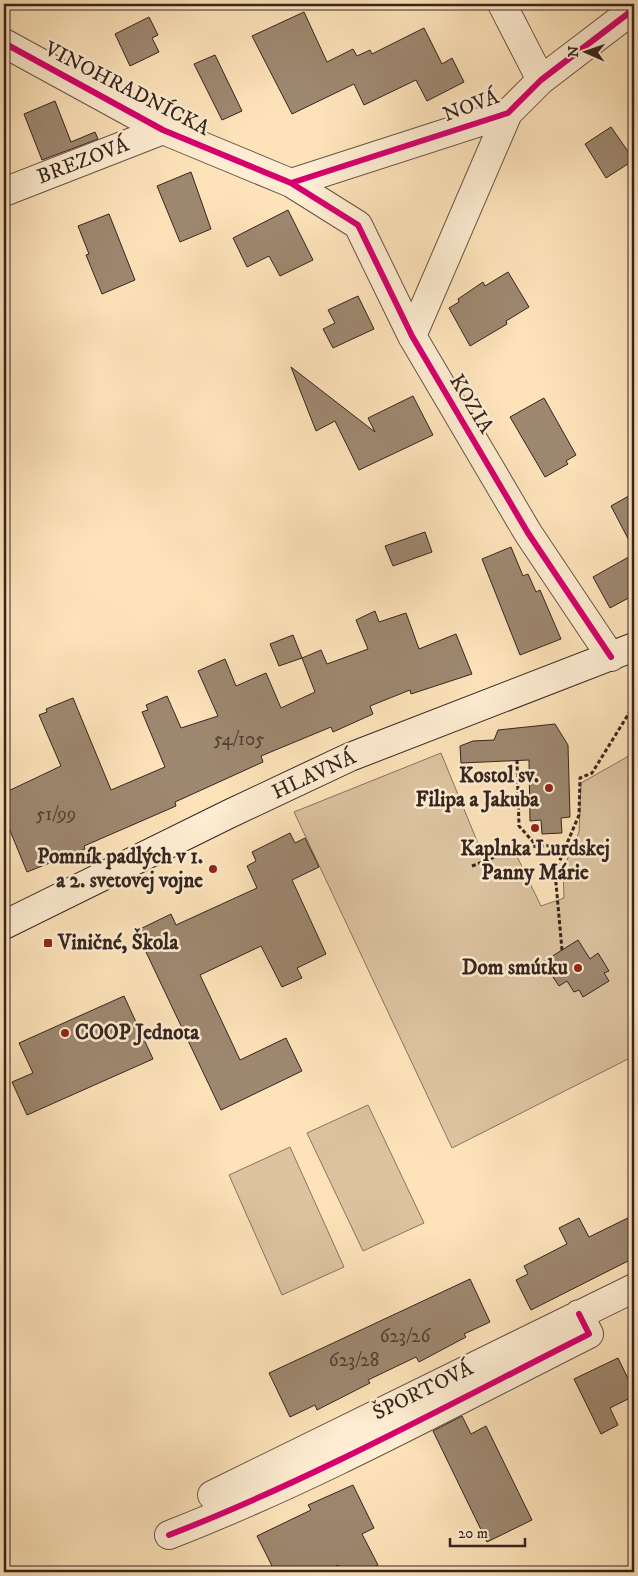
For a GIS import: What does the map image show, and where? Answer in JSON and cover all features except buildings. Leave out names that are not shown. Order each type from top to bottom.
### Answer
[{"type":"street","points":[[502,4],[541,80]]},
{"type":"street","name":"NOVÁ","points":[[412,336],[508,113],[541,80],[634,9]]},
{"type":"street","name":"VINOHRADNÍCKA","points":[[4,43],[163,130],[291,183]]},
{"type":"street","name":"NOVÁ","points":[[291,183],[508,113]]},
{"type":"street","name":"BREZOVÁ","points":[[4,192],[163,130]]},
{"type":"street","name":"KOZIA","points":[[291,183],[358,225],[412,336],[528,533],[623,652]]},
{"type":"street","name":"HLAVNÁ","points":[[4,925],[229,814],[350,757],[623,652]]},
{"type":"street","name":"ŠPORTOVÁ","points":[[212,1495],[634,1288]]},
{"type":"street","points":[[168,1535],[230,1511],[299,1479],[589,1334],[579,1314]]},
{"type":"path","points":[[562,950],[555,872],[579,815],[580,778],[592,773],[634,705]]},
{"type":"path","points":[[517,760],[519,826],[535,845]]},
{"type":"path","points":[[472,866],[520,847],[566,845]]},
{"type":"shaded area","points":[[441,753],[484,858],[512,846],[541,906],[564,898],[563,869],[579,832],[581,783],[634,753],[634,1056],[452,1148],[294,812]]},
{"type":"shaded area","points":[[368,1105],[424,1223],[363,1251],[307,1133]]},
{"type":"shaded area","points":[[290,1147],[344,1267],[282,1295],[229,1175]]},
{"type":"cycle path","points":[[291,183],[508,113],[541,80],[634,9]]},
{"type":"cycle path","points":[[4,43],[163,130],[291,183],[358,225],[412,336],[528,533],[611,657]]},
{"type":"cycle path","points":[[169,1535],[276,1490],[329,1465],[589,1334],[579,1314]]},
{"type":"place","name":"Kostol sv. Filipa a Jakuba","points":[[549,788]]},
{"type":"place","name":"Kaplnka Lurdskej Panny Márie","points":[[535,828]]},
{"type":"place","name":"Pomník padlých v 1. a 2. svetovej vojne","points":[[213,869]]},
{"type":"place","name":"Viničné, Škola","points":[[48,943]]},
{"type":"place","name":"Dom smútku","points":[[578,968]]},
{"type":"place","name":"COOP Jednota","points":[[65,1033]]}]
